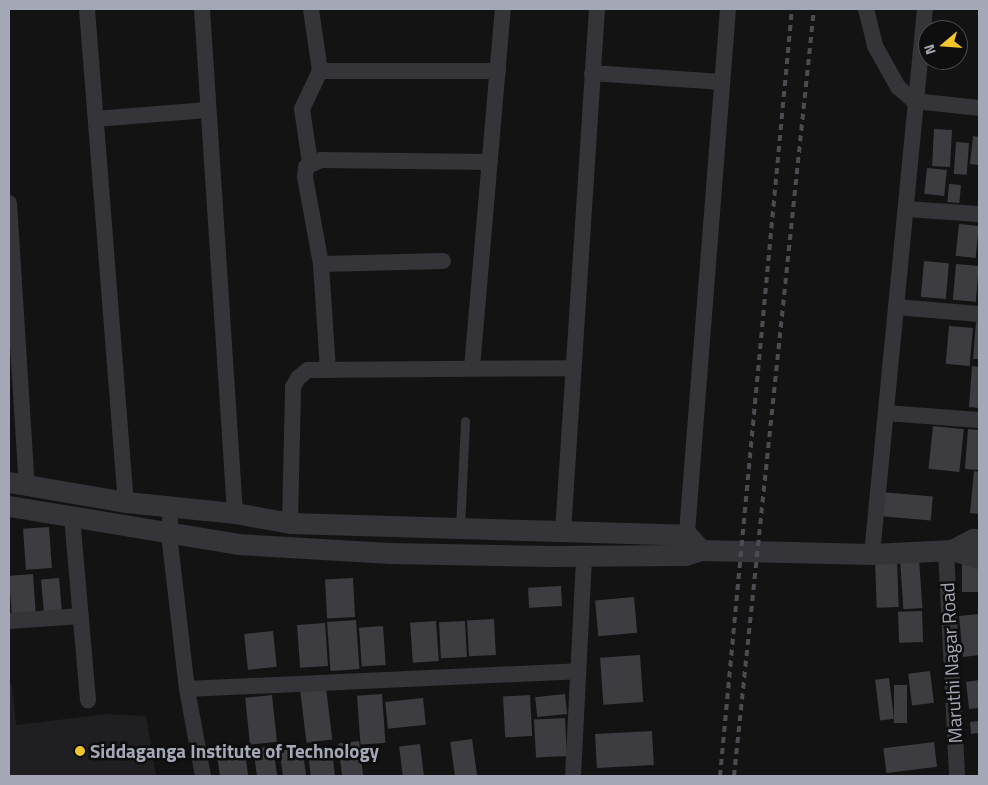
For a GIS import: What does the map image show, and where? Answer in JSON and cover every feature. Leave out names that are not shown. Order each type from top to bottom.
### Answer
[{"type":"street","points":[[87,9],[126,502]]},
{"type":"street","points":[[202,9],[207,110],[235,513]]},
{"type":"street","points":[[311,9],[320,71],[302,109],[310,163],[305,176],[321,264],[328,370]]},
{"type":"street","points":[[472,368],[503,9]]},
{"type":"street","points":[[563,532],[597,9]]},
{"type":"street","points":[[691,547],[728,9]]},
{"type":"street","points":[[866,9],[884,66],[898,87],[914,101],[979,108]]},
{"type":"street","points":[[872,554],[906,209],[914,101],[925,9]]},
{"type":"street","points":[[320,71],[498,71]]},
{"type":"street","points":[[592,73],[722,82]]},
{"type":"street","points":[[96,119],[207,110]]},
{"type":"street","points":[[310,163],[321,160],[490,162]]},
{"type":"street","points":[[9,203],[18,485],[126,502],[235,513],[290,523],[563,532],[691,547],[872,554],[949,550],[979,558]]},
{"type":"street","points":[[906,209],[979,214]]},
{"type":"street","points":[[321,264],[443,261]]},
{"type":"street","points":[[896,307],[979,314]]},
{"type":"street","points":[[290,523],[293,388],[298,378],[308,370],[573,368]]},
{"type":"street","points":[[886,413],[979,420]]},
{"type":"street","points":[[9,506],[72,518],[238,544],[380,552],[584,556],[691,547]]},
{"type":"street","points":[[171,507],[169,534],[187,689],[203,776]]},
{"type":"street","points":[[72,518],[88,700]]},
{"type":"street","points":[[949,550],[972,539],[979,539]]},
{"type":"street","name":"Maruthi Nagar Road","points":[[949,550],[956,776]]},
{"type":"street","points":[[573,776],[584,556]]},
{"type":"street","points":[[9,621],[81,616]]},
{"type":"street","points":[[187,689],[578,671]]},
{"type":"lane","points":[[460,530],[465,421]]},
{"type":"shaded area","name":"Siddaganga Institute of Technology","points":[[9,685],[12,685],[16,725],[107,714],[146,716],[156,776],[9,776]]},
{"type":"building","points":[[934,129],[952,130],[950,167],[932,166]]},
{"type":"building","points":[[973,136],[979,137],[979,165],[970,164]]},
{"type":"building","points":[[956,142],[969,143],[967,175],[954,174]]},
{"type":"building","points":[[927,168],[947,170],[944,196],[924,194]]},
{"type":"building","points":[[949,184],[961,185],[959,203],[947,202]]},
{"type":"building","points":[[959,224],[979,226],[976,258],[956,256]]},
{"type":"building","points":[[924,261],[949,263],[946,299],[921,297]]},
{"type":"building","points":[[956,264],[979,266],[976,302],[953,300]]},
{"type":"building","points":[[976,322],[979,323],[979,359],[973,359]]},
{"type":"building","points":[[949,326],[973,328],[970,366],[946,364]]},
{"type":"building","points":[[972,366],[979,367],[979,408],[969,407]]},
{"type":"building","points":[[933,426],[964,429],[959,472],[929,469]]},
{"type":"building","points":[[968,429],[979,430],[979,470],[965,469]]},
{"type":"building","points":[[974,471],[979,472],[979,514],[970,513]]},
{"type":"building","points":[[881,492],[933,497],[931,520],[879,516]]},
{"type":"building","points":[[49,527],[52,568],[26,570],[23,529]]},
{"type":"building","points":[[897,559],[899,607],[877,608],[875,560]]},
{"type":"building","points":[[919,559],[922,608],[903,609],[900,560]]},
{"type":"building","points":[[962,564],[979,564],[979,592],[962,592]]},
{"type":"building","points":[[33,574],[36,613],[12,615],[9,576]]},
{"type":"building","points":[[59,578],[62,614],[44,615],[41,580]]},
{"type":"building","points":[[353,578],[355,617],[327,618],[325,579]]},
{"type":"building","points":[[561,586],[562,606],[529,608],[528,588]]},
{"type":"building","points":[[634,597],[637,633],[598,636],[595,600]]},
{"type":"building","points":[[922,611],[923,642],[899,643],[898,612]]},
{"type":"building","points":[[979,614],[979,655],[963,657],[959,616]]},
{"type":"building","points":[[494,619],[496,655],[469,656],[467,620]]},
{"type":"building","points":[[356,620],[359,669],[330,671],[327,622]]},
{"type":"building","points":[[436,621],[439,661],[413,663],[410,623]]},
{"type":"building","points":[[465,621],[467,657],[441,658],[439,622]]},
{"type":"building","points":[[325,623],[328,666],[300,668],[297,625]]},
{"type":"building","points":[[383,626],[386,665],[362,667],[359,628]]},
{"type":"building","points":[[273,631],[277,667],[248,670],[244,634]]},
{"type":"building","points":[[640,655],[643,702],[603,705],[600,658]]},
{"type":"building","points":[[930,671],[934,703],[912,705],[908,674]]},
{"type":"building","points":[[889,678],[894,719],[880,720],[875,680]]},
{"type":"building","points":[[979,680],[979,708],[969,709],[966,682]]},
{"type":"building","points":[[894,685],[907,685],[907,723],[894,723]]},
{"type":"building","points":[[326,688],[332,740],[307,743],[300,691]]},
{"type":"building","points":[[382,694],[385,743],[360,745],[357,696]]},
{"type":"building","points":[[565,694],[567,714],[537,717],[535,697]]},
{"type":"building","points":[[272,695],[277,742],[250,745],[245,698]]},
{"type":"building","points":[[530,695],[532,736],[505,737],[503,696]]},
{"type":"building","points":[[423,698],[426,725],[388,729],[385,702]]},
{"type":"building","points":[[565,718],[567,756],[536,758],[534,720]]},
{"type":"building","points":[[979,721],[979,733],[971,734],[970,722]]},
{"type":"building","points":[[652,731],[654,765],[597,768],[595,734]]},
{"type":"building","points":[[472,739],[477,776],[455,776],[450,742]]},
{"type":"building","points":[[359,741],[363,776],[342,776],[338,744]]},
{"type":"building","points":[[934,742],[937,767],[886,773],[883,748]]},
{"type":"building","points":[[420,744],[424,776],[403,776],[399,747]]},
{"type":"building","points":[[244,746],[248,776],[220,776],[216,750]]},
{"type":"building","points":[[273,746],[277,776],[257,776],[253,749]]},
{"type":"building","points":[[302,746],[306,776],[283,776],[279,749]]},
{"type":"building","points":[[332,749],[335,776],[311,776],[308,752]]},
{"type":"railway","points":[[720,776],[792,9]]},
{"type":"railway","points":[[734,776],[814,9]]},
{"type":"place","name":"Siddaganga Institute of Technology","points":[[80,751]]}]
